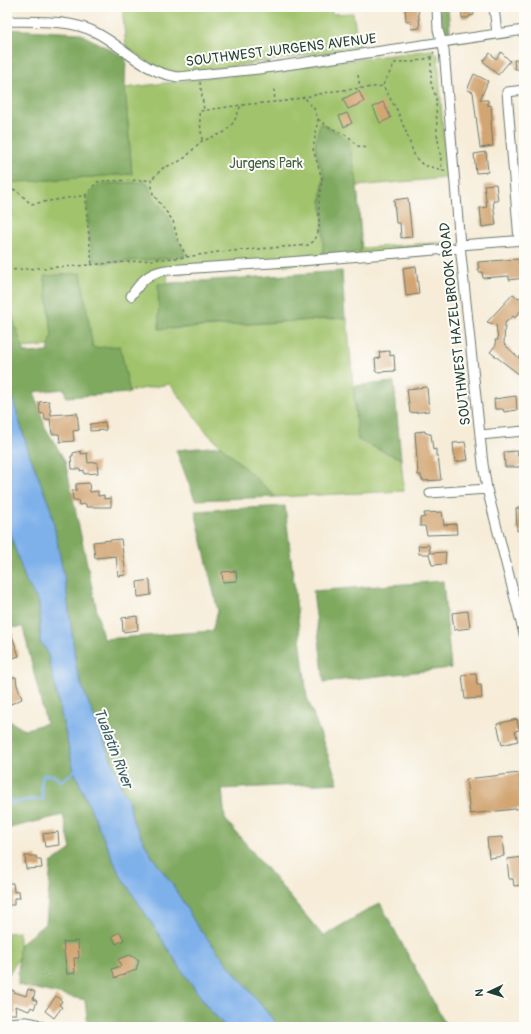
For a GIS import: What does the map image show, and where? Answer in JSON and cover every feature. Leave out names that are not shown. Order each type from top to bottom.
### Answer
[{"type":"street","name":"SOUTHWEST HAZELBROOK ROAD","points":[[436,7],[438,30],[443,42],[460,247],[487,489],[524,634]]},
{"type":"street","points":[[494,7],[497,34]]},
{"type":"street","name":"SOUTHWEST JURGENS AVENUE","points":[[7,21],[59,22],[78,26],[96,32],[147,68],[166,76],[178,77],[266,68],[524,30]]},
{"type":"street","points":[[131,296],[145,277],[156,272],[166,270],[288,262],[522,240],[507,92],[524,90]]},
{"type":"street","points":[[480,435],[524,431]]},
{"type":"street","points":[[430,493],[487,489]]},
{"type":"street","points":[[7,1023],[28,1022],[35,1023],[42,1027]]},
{"type":"path","points":[[435,50],[432,57],[431,84],[436,98],[437,134],[442,170]]},
{"type":"path","points":[[383,86],[395,63],[402,61],[411,62],[432,57]]},
{"type":"path","points":[[358,75],[360,88]]},
{"type":"path","points":[[199,76],[204,110]]},
{"type":"path","points":[[383,86],[397,110],[415,157],[423,165],[454,173]]},
{"type":"path","points":[[202,140],[199,114],[204,110],[305,98],[334,91],[383,86]]},
{"type":"path","points":[[274,89],[275,102]]},
{"type":"path","points":[[7,270],[92,265],[188,257],[218,252],[309,245],[318,236],[319,200],[322,179],[313,149],[318,119],[315,110],[305,98]]},
{"type":"path","points":[[92,265],[86,195],[97,182],[151,180],[163,168],[186,157],[202,140],[225,132],[230,128],[242,105]]},
{"type":"path","points":[[318,119],[329,127],[348,136],[358,146],[367,148]]},
{"type":"path","points":[[151,180],[153,194],[173,221],[178,241],[188,257]]},
{"type":"path","points":[[7,189],[16,190],[31,204],[86,195]]},
{"type":"green space","points":[[122,7],[331,7],[332,14],[353,13],[359,48],[187,73],[160,70],[126,47]]},
{"type":"green space","points":[[439,7],[448,7],[450,32],[441,34]]},
{"type":"green space","points":[[7,29],[79,33],[126,58],[125,88],[132,174],[7,183]]},
{"type":"green space","name":"Jurgens Park","points":[[433,50],[438,55],[446,178],[357,186],[362,248],[447,242],[448,253],[167,274],[171,329],[347,318],[358,440],[401,459],[404,491],[276,497],[208,434],[170,384],[129,391],[90,353],[89,343],[7,349],[7,183],[132,174],[125,88]]},
{"type":"green space","points":[[320,123],[342,135],[349,141],[357,182],[361,252],[323,256],[323,218],[321,200],[324,176],[316,152],[315,144]]},
{"type":"green space","points":[[147,182],[155,200],[169,218],[176,238],[185,255],[183,257],[104,263],[93,259],[87,208],[90,193],[101,184]]},
{"type":"green space","points":[[342,271],[345,318],[159,329],[158,284]]},
{"type":"green space","points":[[81,273],[93,348],[120,346],[130,393],[66,397],[65,389],[34,392],[45,427],[65,461],[103,639],[212,631],[218,611],[195,511],[285,506],[307,697],[338,783],[222,789],[225,819],[323,936],[380,903],[447,1027],[279,1027],[197,926],[173,885],[154,860],[133,821],[128,800],[122,790],[81,684],[76,666],[66,587],[51,510],[29,453],[7,379],[7,303],[25,353],[48,352],[52,334],[44,276]]},
{"type":"green space","points":[[394,382],[401,459],[358,440],[353,386]]},
{"type":"green space","points":[[221,446],[276,497],[195,500],[176,450]]},
{"type":"green space","points":[[7,525],[26,581],[39,603],[40,642],[47,651],[74,771],[119,873],[183,972],[209,1009],[226,1027],[88,1027],[85,1000],[18,985],[19,945],[46,923],[51,863],[71,849],[63,815],[10,828],[7,812],[7,719],[24,730],[46,723],[23,627],[7,628]]},
{"type":"green space","points":[[443,581],[451,668],[324,682],[313,591]]},
{"type":"green space","points":[[19,932],[19,958],[7,977],[7,933]]},
{"type":"water","name":"Tualatin River","points":[[7,380],[29,453],[51,510],[66,587],[76,666],[81,684],[122,790],[128,800],[133,821],[152,857],[173,885],[197,926],[279,1027],[226,1027],[209,1009],[183,972],[119,873],[74,771],[47,651],[40,642],[39,603],[26,581],[7,525]]},
{"type":"building","points":[[405,7],[418,7],[420,28],[411,29],[410,21],[406,21]]},
{"type":"building","points":[[461,7],[473,7],[474,15],[469,16],[469,18],[462,18]]},
{"type":"building","points":[[501,52],[510,61],[498,75],[483,61],[490,53],[496,59]]},
{"type":"building","points":[[524,59],[524,69],[515,69],[514,60]]},
{"type":"building","points":[[474,74],[488,81],[480,100],[488,100],[488,106],[491,105],[493,146],[480,148],[473,92],[467,90]]},
{"type":"building","points":[[359,91],[364,102],[348,109],[343,99]]},
{"type":"building","points":[[383,102],[391,118],[380,123],[373,107]]},
{"type":"building","points":[[347,113],[352,123],[344,127],[339,116]]},
{"type":"building","points":[[486,152],[488,172],[476,173],[474,154]]},
{"type":"building","points":[[496,184],[498,201],[493,201],[496,225],[482,227],[480,208],[487,207],[484,185]]},
{"type":"building","points":[[408,198],[412,237],[401,238],[400,223],[396,223],[394,200]]},
{"type":"building","points":[[518,259],[519,264],[524,263],[524,278],[509,280],[509,276],[483,278],[482,272],[479,272],[478,262]]},
{"type":"building","points":[[416,266],[419,294],[406,296],[403,268]]},
{"type":"building","points":[[513,294],[524,301],[524,306],[515,318],[513,316],[505,323],[504,344],[519,358],[524,351],[524,368],[520,375],[490,352],[496,345],[495,340],[498,340],[496,325],[487,322]]},
{"type":"building","points":[[390,351],[390,356],[394,355],[395,371],[376,372],[375,359],[380,358],[379,352]]},
{"type":"building","points":[[427,387],[429,411],[410,413],[407,389]]},
{"type":"building","points":[[516,396],[517,410],[504,412],[503,409],[495,409],[494,399]]},
{"type":"building","points":[[49,401],[51,415],[77,413],[79,430],[73,431],[74,441],[60,442],[59,434],[52,434],[50,419],[45,420],[44,413],[40,414],[39,402]]},
{"type":"building","points":[[105,422],[106,430],[90,431],[90,424]]},
{"type":"building","points":[[425,431],[425,433],[431,434],[433,450],[436,449],[441,480],[423,481],[423,479],[421,479],[421,475],[418,475],[415,432]]},
{"type":"building","points":[[465,442],[468,460],[455,462],[453,443]]},
{"type":"building","points":[[81,451],[81,454],[87,453],[88,463],[97,462],[98,473],[84,474],[84,470],[80,471],[80,469],[72,469],[71,456],[73,456],[73,453]]},
{"type":"building","points":[[517,451],[518,456],[522,456],[523,465],[519,467],[505,467],[504,452]]},
{"type":"building","points":[[89,483],[90,492],[98,491],[98,496],[104,495],[104,499],[111,498],[111,507],[86,507],[86,504],[79,505],[78,500],[73,500],[72,491],[76,491],[76,484]]},
{"type":"building","points":[[516,508],[524,508],[524,530],[517,531]]},
{"type":"building","points":[[442,512],[444,525],[456,524],[457,534],[427,535],[425,526],[420,526],[420,518],[425,517],[424,513]]},
{"type":"building","points":[[121,539],[126,575],[118,576],[116,556],[95,558],[93,542]]},
{"type":"building","points":[[429,545],[430,553],[446,552],[445,564],[432,565],[429,554],[419,554],[418,546]]},
{"type":"building","points":[[236,571],[237,581],[223,582],[222,572]]},
{"type":"building","points":[[150,580],[151,595],[138,597],[137,582]]},
{"type":"building","points":[[468,611],[470,628],[454,630],[452,613]]},
{"type":"building","points":[[137,616],[138,630],[123,632],[122,618]]},
{"type":"building","points":[[7,624],[19,656],[7,660]]},
{"type":"building","points":[[476,674],[477,685],[481,685],[482,698],[465,699],[462,675]]},
{"type":"building","points":[[16,677],[22,699],[11,704],[7,693],[7,678]]},
{"type":"building","points":[[517,719],[519,730],[515,731],[518,741],[502,745],[497,724]]},
{"type":"building","points":[[520,773],[522,798],[524,797],[524,808],[470,814],[466,779]]},
{"type":"building","points":[[58,832],[59,845],[45,847],[43,834]]},
{"type":"building","points":[[502,837],[504,856],[489,858],[487,838]]},
{"type":"building","points":[[25,856],[36,856],[37,860],[41,860],[42,868],[26,869]]},
{"type":"building","points":[[524,857],[524,885],[514,886],[513,879],[509,879],[507,859]]},
{"type":"building","points":[[7,883],[13,883],[14,892],[19,891],[20,898],[14,898],[14,905],[7,905]]},
{"type":"building","points":[[120,932],[124,940],[116,944],[112,936]]},
{"type":"building","points":[[78,941],[79,958],[74,958],[75,973],[67,974],[63,942]]},
{"type":"building","points":[[130,955],[139,960],[136,970],[115,978],[112,969],[121,966],[118,959]]},
{"type":"building","points":[[28,989],[35,992],[33,999],[37,1001],[34,1009],[31,1007],[29,1011],[15,1006],[16,1014],[7,1014],[7,990],[13,990],[14,992],[26,996]]},
{"type":"building","points":[[56,996],[62,1001],[59,1005],[62,1007],[54,1018],[45,1011]]},
{"type":"waterway","points":[[7,795],[12,803],[43,799],[41,787],[43,775],[53,775],[61,781],[76,770]]}]
